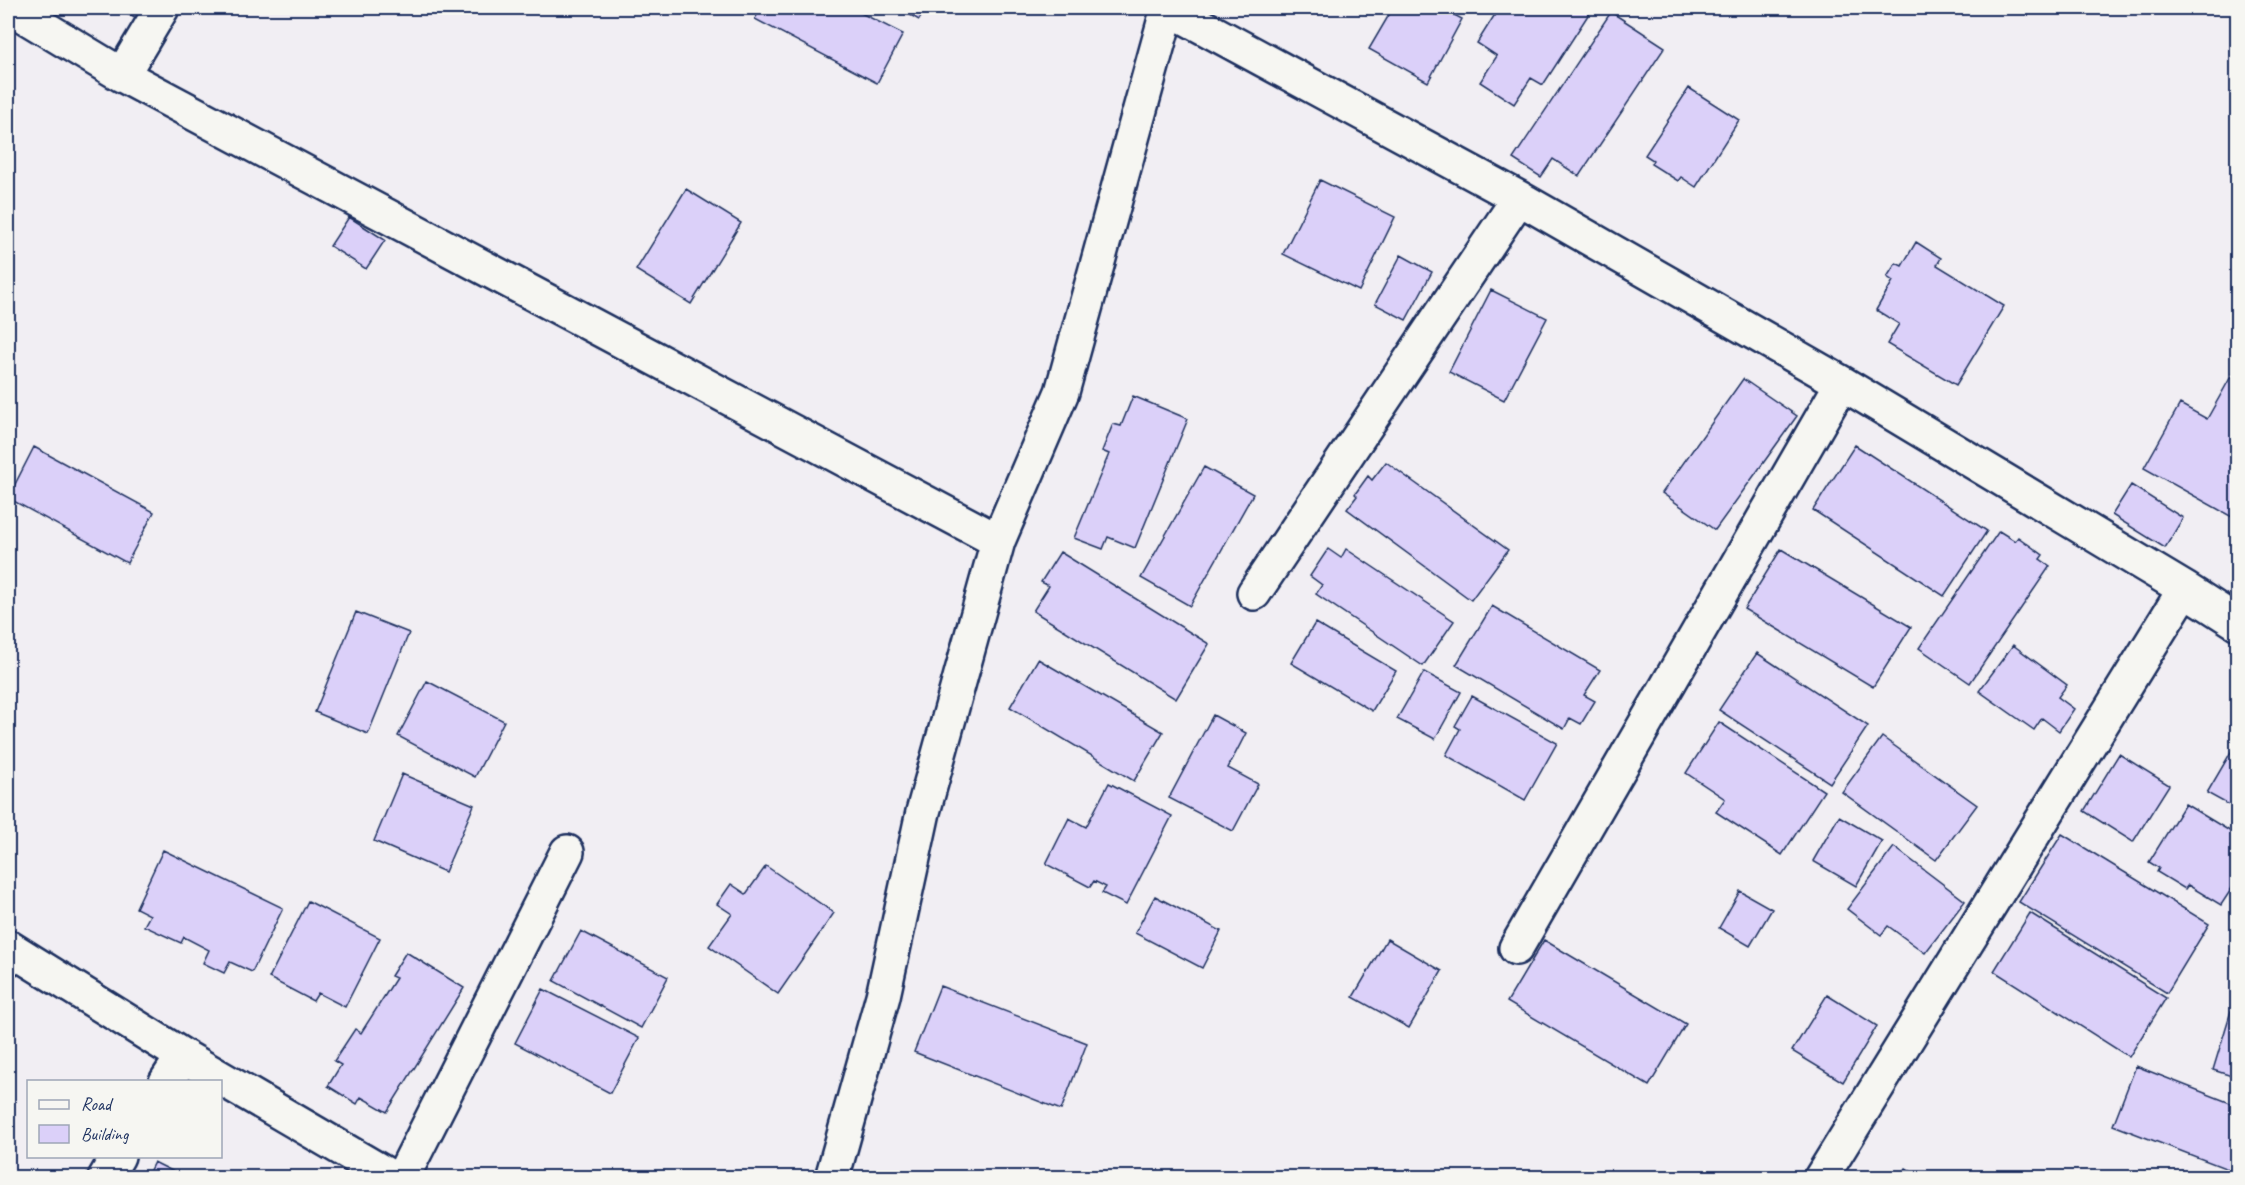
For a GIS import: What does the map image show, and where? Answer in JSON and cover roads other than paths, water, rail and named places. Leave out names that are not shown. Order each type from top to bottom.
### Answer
[{"type":"street","points":[[11,8],[122,75],[998,541]]},
{"type":"street","points":[[122,75],[162,8]]},
{"type":"street","points":[[832,1178],[883,996],[923,812],[998,541],[1062,392],[1168,8],[1519,198],[1842,383],[2238,623]]},
{"type":"street","points":[[1254,593],[1519,198]]},
{"type":"street","points":[[1516,948],[1842,383]]},
{"type":"street","points":[[1821,1178],[2185,589]]},
{"type":"street","points":[[402,1178],[567,852]]},
{"type":"street","points":[[8,947],[175,1069],[197,1080]]},
{"type":"street","points":[[222,1093],[392,1178]]},
{"type":"street","points":[[105,1178],[117,1158]]}]
